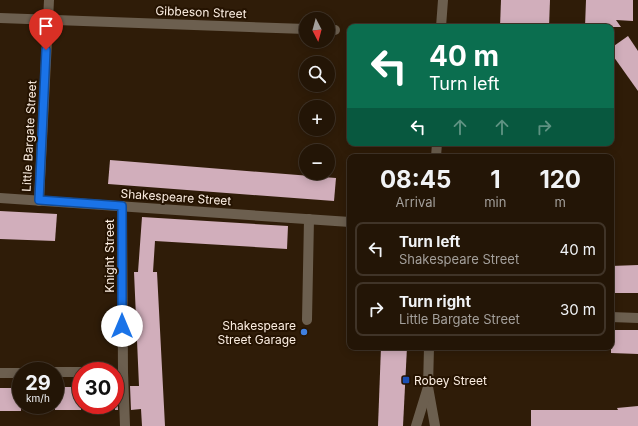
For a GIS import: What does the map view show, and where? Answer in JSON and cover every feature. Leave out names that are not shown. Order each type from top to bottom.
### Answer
[{"type":"street","name":"Little Bargate Street","points":[[39,200],[49,0]]},
{"type":"street","points":[[441,24],[442,0]]},
{"type":"street","name":"Gibbeson Street","points":[[0,18],[299,29]]},
{"type":"street","name":"Shakespeare Street","points":[[0,198],[347,222]]},
{"type":"street","name":"Knight Street","points":[[119,362],[122,206]]},
{"type":"street","points":[[307,320],[310,219]]},
{"type":"street","points":[[614,317],[638,318]]},
{"type":"street","points":[[429,350],[428,387],[435,426]]},
{"type":"street","points":[[0,373],[12,373]]},
{"type":"street","points":[[416,426],[428,387]]},
{"type":"street","name":"Knight Street","points":[[124,414],[125,426]]},
{"type":"building","points":[[501,0],[550,0],[549,24],[500,24]]},
{"type":"building","points":[[586,0],[633,0],[633,21],[616,20],[621,27],[614,27],[614,24],[585,24]]},
{"type":"building","points":[[628,36],[638,51],[638,91],[614,57],[614,46]]},
{"type":"building","points":[[110,160],[299,175],[299,180],[335,180],[336,178],[334,201],[108,184]]},
{"type":"building","points":[[0,211],[57,214],[55,241],[0,239]]},
{"type":"building","points":[[142,217],[288,226],[287,249],[155,241],[153,272],[157,272],[165,426],[142,426],[141,409],[131,410],[130,386],[139,386],[134,272],[138,272]]},
{"type":"building","points":[[638,265],[638,293],[614,293],[614,266]]},
{"type":"building","points":[[614,330],[638,330],[638,354],[611,353],[611,350],[614,350]]},
{"type":"building","points":[[381,350],[407,350],[403,426],[378,426]]},
{"type":"building","points":[[64,387],[72,387],[72,410],[64,410]]},
{"type":"building","points":[[0,388],[12,388],[12,411],[0,411]]},
{"type":"building","points":[[638,406],[638,426],[531,426],[531,410],[618,410],[617,408]]},
{"type":"place","name":"Shakespeare Street Garage","points":[[304,332]]},
{"type":"place","name":"Robey Street","points":[[406,380]]},
{"type":"route","points":[[46,50],[39,200],[122,206],[122,326]]}]
